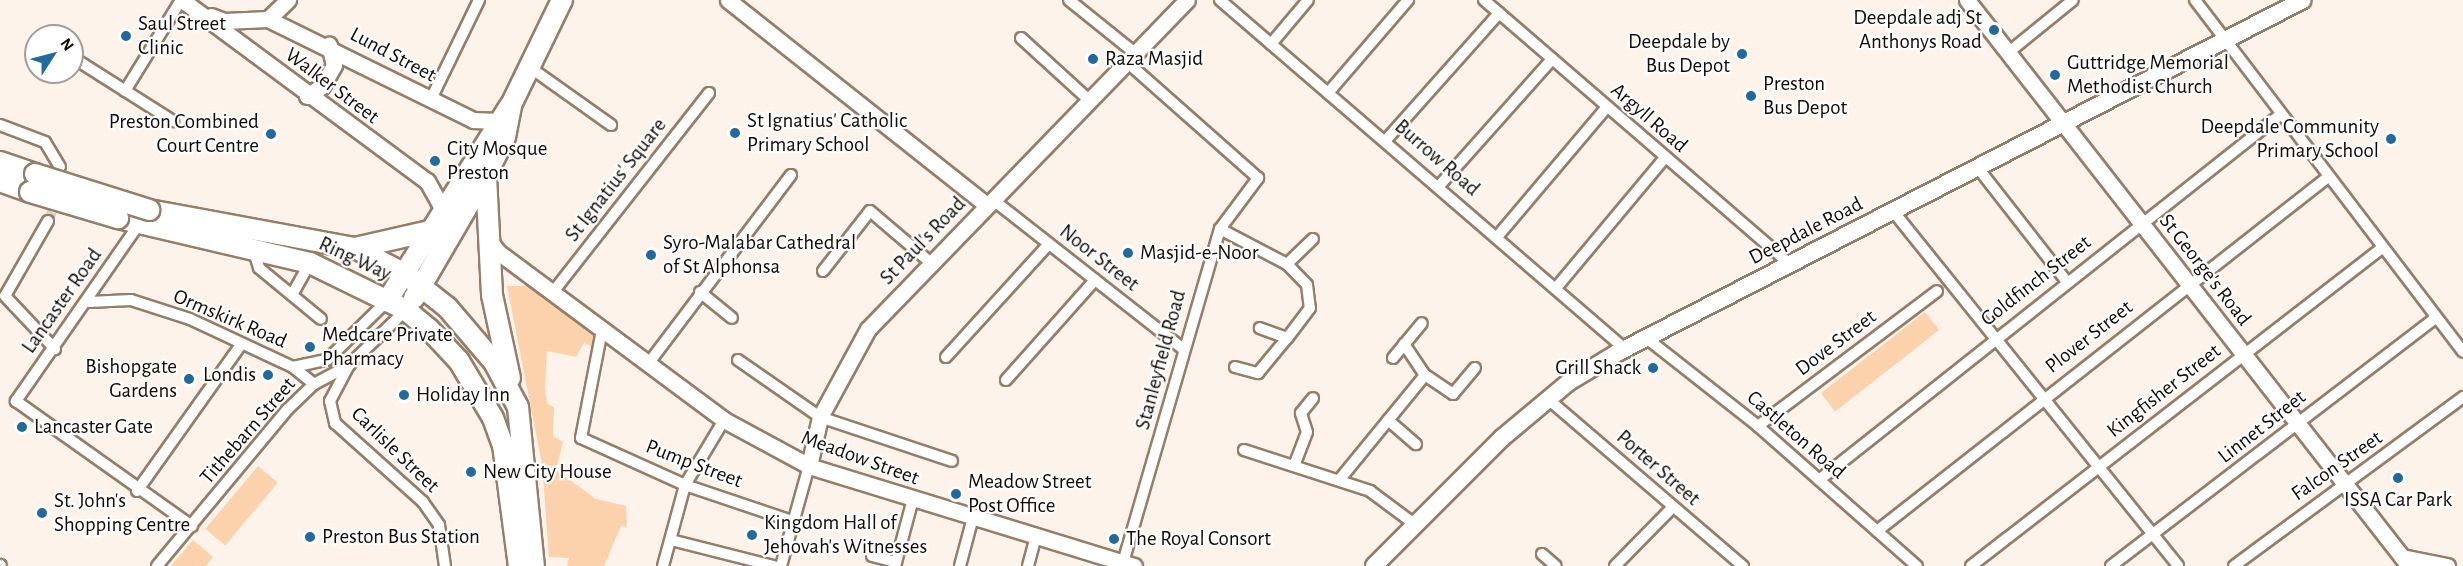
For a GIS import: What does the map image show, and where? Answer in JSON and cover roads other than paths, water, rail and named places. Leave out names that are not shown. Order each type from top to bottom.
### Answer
[{"type":"highway","points":[[387,301],[439,222],[505,113],[562,0]]},
{"type":"highway","points":[[406,310],[486,175],[505,137],[505,113]]},
{"type":"highway","name":"Ring Way","points":[[0,162],[33,183],[118,218],[144,217],[355,248],[405,274],[421,286],[494,362],[518,407],[534,566]]},
{"type":"highway","points":[[486,175],[490,279],[518,407]]},
{"type":"highway","name":"Ring Way","points":[[0,181],[33,183],[144,217],[310,263],[406,310],[459,361],[493,418],[503,445],[519,566]]},
{"type":"highway","name":"Ring Way","points":[[355,248],[439,222]]},
{"type":"main road","name":"Deepdale Road","points":[[1374,566],[1413,523],[1569,382],[1646,337],[2303,0]]},
{"type":"street","points":[[431,99],[479,0]]},
{"type":"street","points":[[728,0],[989,202]]},
{"type":"street","points":[[1069,0],[1131,58]]},
{"type":"street","name":"St Paul's Road","points":[[781,566],[795,522],[820,417],[868,329],[1187,0]]},
{"type":"street","name":"Burrow Road","points":[[1220,0],[1556,288],[1621,351]]},
{"type":"street","points":[[1271,44],[1308,0]]},
{"type":"street","points":[[1328,93],[1408,0]]},
{"type":"street","name":"Argyll Road","points":[[1484,0],[1665,159],[1790,264]]},
{"type":"street","name":"St George's Road","points":[[1967,0],[2065,124],[2146,218],[2189,284],[2405,562]]},
{"type":"street","points":[[2009,52],[2073,0]]},
{"type":"street","points":[[2195,0],[2280,115],[2463,352]]},
{"type":"street","points":[[125,91],[186,3],[224,21],[252,21],[268,19],[287,1],[297,32]]},
{"type":"street","name":"Walker Street","points":[[186,3],[248,48],[307,96],[427,181],[439,222]]},
{"type":"street","points":[[1386,140],[1499,13]]},
{"type":"street","name":"Lund Street","points":[[268,19],[329,45],[473,120],[505,113]]},
{"type":"street","points":[[248,48],[252,21]]},
{"type":"street","points":[[1021,38],[1089,100]]},
{"type":"street","points":[[307,96],[322,86],[334,65],[329,45]]},
{"type":"street","name":"Stanleyfield Road","points":[[1126,565],[1182,348],[1220,229],[1258,178],[1131,58]]},
{"type":"street","points":[[1439,186],[1552,59]]},
{"type":"street","points":[[84,65],[173,122]]},
{"type":"street","points":[[528,66],[611,125]]},
{"type":"street","name":"St Ignatius' Square","points":[[553,292],[709,93]]},
{"type":"street","points":[[1497,237],[1607,107]]},
{"type":"street","name":"Goldfinch Street","points":[[1819,480],[2146,218],[2280,115]]},
{"type":"street","points":[[0,125],[45,142],[60,167]]},
{"type":"street","points":[[1556,288],[1665,159]]},
{"type":"street","points":[[1978,168],[2067,282]]},
{"type":"street","points":[[648,364],[700,292],[791,175]]},
{"type":"street","name":"Plover Street","points":[[1877,531],[2328,177]]},
{"type":"street","name":"Noor Street","points":[[989,202],[1049,244],[1182,348]]},
{"type":"street","points":[[823,272],[870,211],[932,263]]},
{"type":"street","points":[[1893,211],[2178,566]]},
{"type":"street","name":"Lancaster Road","points":[[137,491],[16,401],[89,302],[144,217]]},
{"type":"street","points":[[48,221],[5,296],[55,349]]},
{"type":"street","points":[[1220,229],[1287,264],[1307,285],[1310,308],[1258,373],[1235,367]]},
{"type":"street","name":"Meadow Street","points":[[488,239],[602,330],[724,420],[809,466],[1126,565]]},
{"type":"street","points":[[1287,264],[1313,239]]},
{"type":"street","points":[[946,357],[1049,244]]},
{"type":"street","points":[[252,246],[259,268],[321,319]]},
{"type":"street","name":"Kingfisher Street","points":[[1971,566],[2382,248]]},
{"type":"street","points":[[292,295],[310,263]]},
{"type":"street","points":[[490,279],[516,263]]},
{"type":"street","points":[[1006,380],[1095,280]]},
{"type":"street","name":"Dove Street","points":[[1758,426],[1937,291]]},
{"type":"street","points":[[700,292],[732,318]]},
{"type":"street","name":"Ormskirk Road","points":[[89,302],[131,300],[190,319],[240,346],[293,367],[314,384]]},
{"type":"street","name":"Tithebarn Street","points":[[293,367],[327,360],[387,301]]},
{"type":"street","name":"Tithebarn Street","points":[[157,566],[314,384],[349,365],[406,310]]},
{"type":"street","name":"Linnet Street","points":[[2111,566],[2435,318]]},
{"type":"street","points":[[1393,358],[1422,323]]},
{"type":"street","points":[[1260,328],[1287,338]]},
{"type":"street","name":"Pump Street","points":[[602,330],[581,438],[685,485],[795,522]]},
{"type":"street","name":"Castleton Road","points":[[1646,337],[1758,426],[1917,566]]},
{"type":"street","points":[[1404,344],[1425,375],[1453,394],[1475,368]]},
{"type":"street","points":[[192,526],[137,491],[240,346]]},
{"type":"street","points":[[738,360],[820,417],[952,461]]},
{"type":"street","name":"Carlisle Street","points":[[349,365],[330,401],[335,423],[423,502],[439,525],[445,566]]},
{"type":"street","points":[[1340,479],[1425,375]]},
{"type":"street","name":"Falcon Street","points":[[2234,566],[2463,397]]},
{"type":"street","points":[[1294,466],[1308,432],[1301,413],[1313,398]]},
{"type":"street","name":"Porter Street","points":[[1548,399],[1743,566]]},
{"type":"street","points":[[663,566],[685,485],[724,420]]},
{"type":"street","points":[[1388,420],[1416,444]]},
{"type":"street","points":[[1244,450],[1340,479],[1370,491],[1413,523]]},
{"type":"street","points":[[872,556],[895,564],[913,499]]},
{"type":"street","points":[[1615,566],[1673,507]]},
{"type":"street","points":[[960,566],[973,517]]},
{"type":"street","points":[[1028,566],[1036,536]]},
{"type":"street","points":[[671,540],[774,566]]},
{"type":"street","points":[[1542,554],[1556,566]]},
{"type":"street","points":[[2405,562],[2447,566]]},
{"type":"tunnel","points":[[48,221],[59,197]]},
{"type":"place","name":"Deepdale adj St Anthonys Road","points":[[1994,30]]},
{"type":"place","name":"Saul Street Clinic","points":[[126,36]]},
{"type":"place","name":"Deepdale by Bus Depot","points":[[1742,54]]},
{"type":"place","name":"Raza Masjid","points":[[1093,59]]},
{"type":"place","name":"Guttridge Memorial Methodist Church","points":[[2055,75]]},
{"type":"place","name":"Preston Bus Depot","points":[[1751,96]]},
{"type":"place","name":"St Ignatius' Catholic Primary School","points":[[735,133]]},
{"type":"place","name":"Preston Combined Court Centre","points":[[271,134]]},
{"type":"place","name":"Deepdale Community Primary School","points":[[2391,139]]},
{"type":"place","name":"City Mosque Preston","points":[[435,161]]},
{"type":"place","name":"Masjid-e-Noor","points":[[1128,253]]},
{"type":"place","name":"Syro-Malabar Cathedral of St Alphonsa","points":[[651,255]]},
{"type":"place","name":"Medcare Private Pharmacy","points":[[310,347]]},
{"type":"place","name":"Grill Shack","points":[[1653,368]]},
{"type":"place","name":"Londis","points":[[268,375]]},
{"type":"place","name":"Bishopgate Gardens","points":[[189,379]]},
{"type":"place","name":"Holiday Inn","points":[[404,395]]},
{"type":"place","name":"Lancaster Gate","points":[[22,427]]},
{"type":"place","name":"New City House","points":[[471,472]]},
{"type":"place","name":"ISSA Car Park","points":[[2398,478]]},
{"type":"place","name":"Meadow Street Post Office","points":[[956,494]]},
{"type":"place","name":"St. John's Shopping Centre","points":[[42,513]]},
{"type":"place","name":"Kingdom Hall of Jehovah's Witnesses","points":[[752,535]]},
{"type":"place","name":"Preston Bus Station","points":[[310,537]]},
{"type":"place","name":"The Royal Consort","points":[[1114,539]]}]
